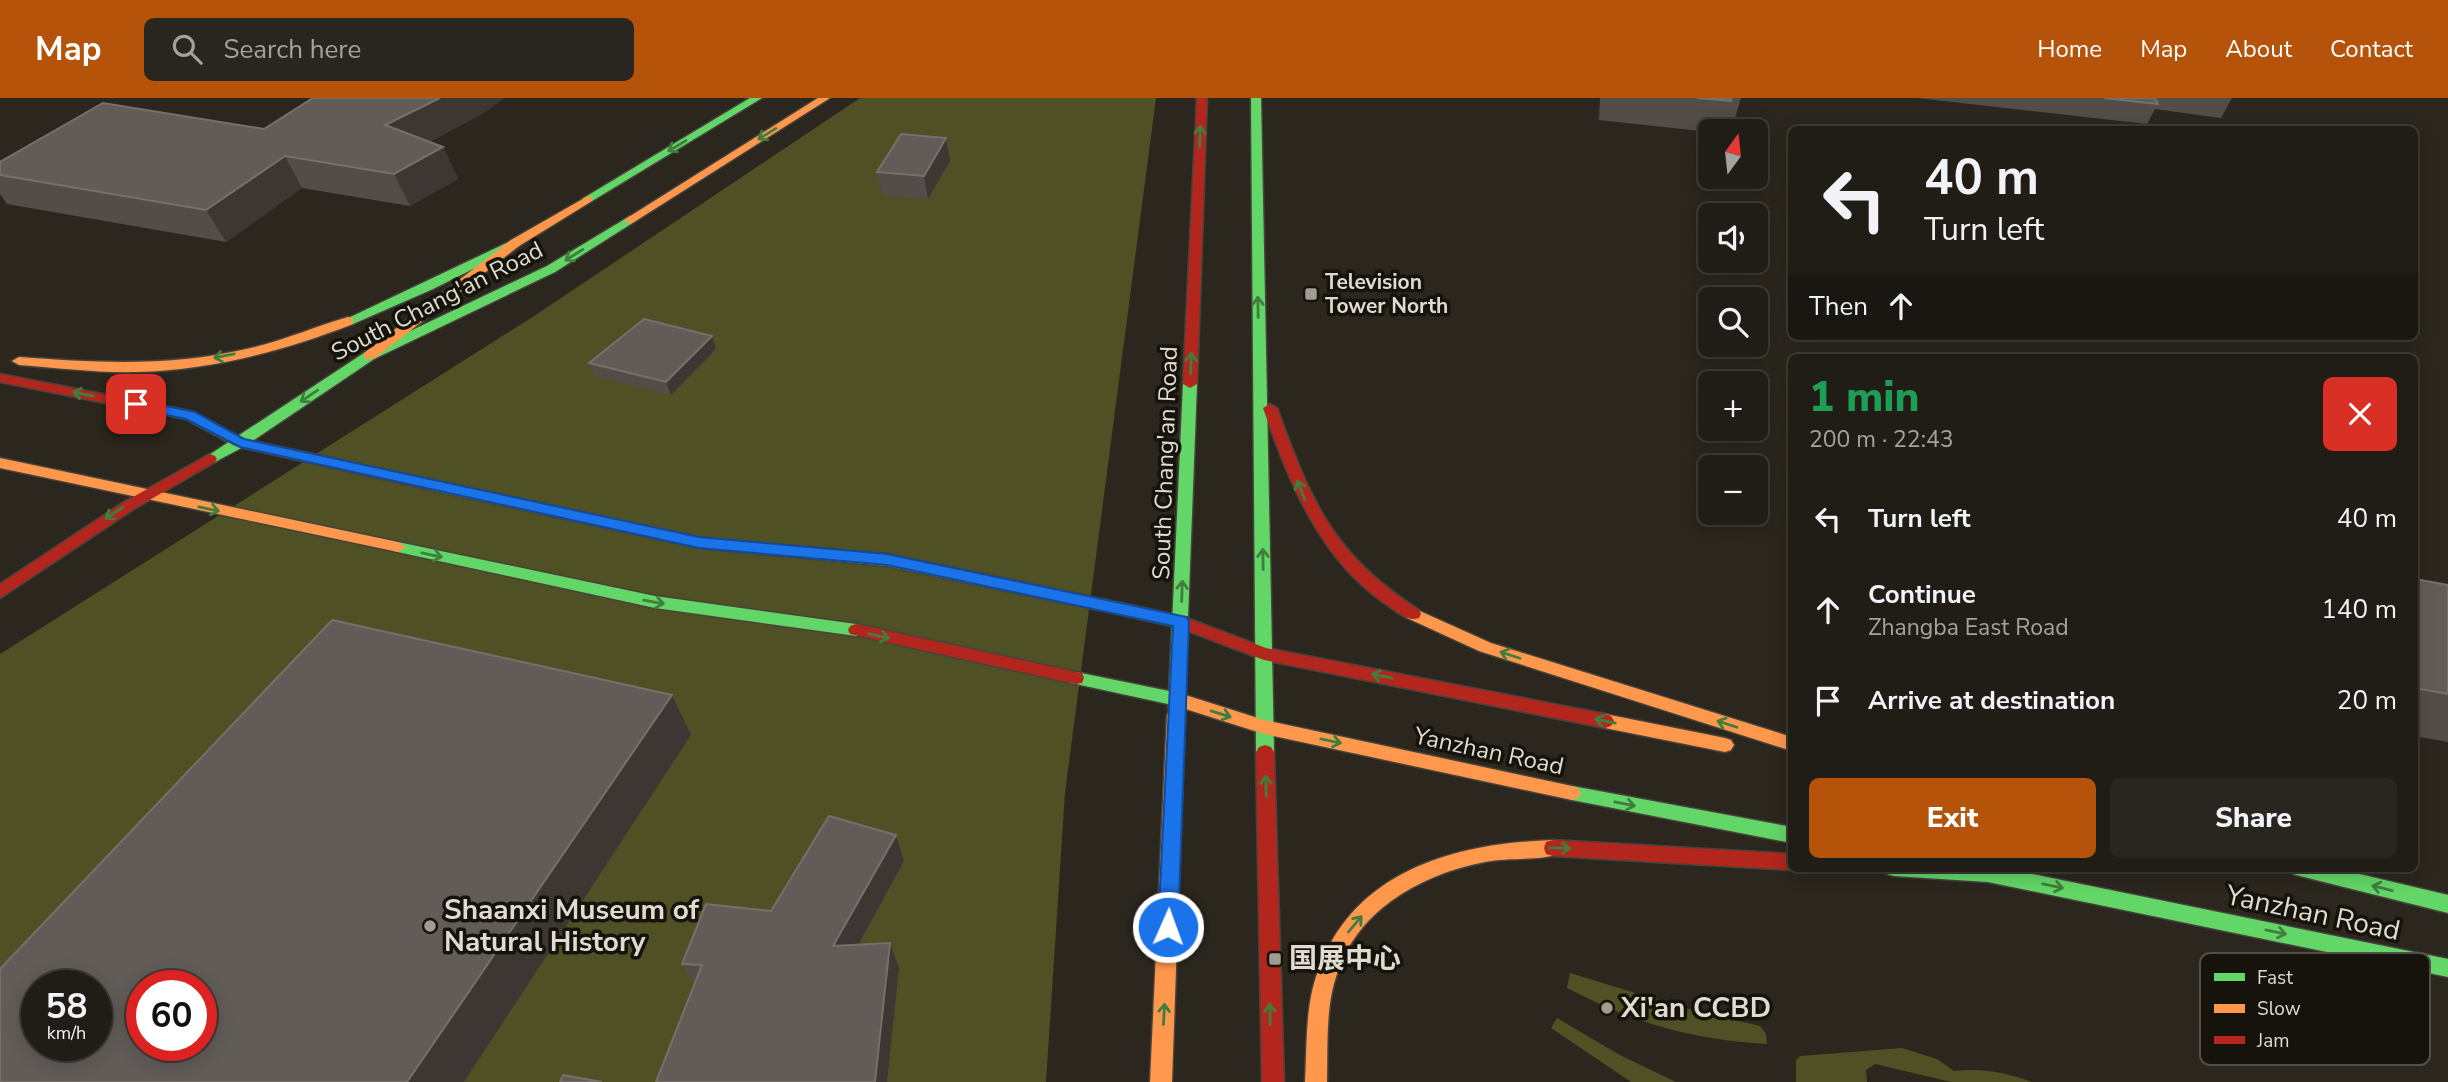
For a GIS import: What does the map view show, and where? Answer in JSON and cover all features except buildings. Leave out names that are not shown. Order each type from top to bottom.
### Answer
[{"type":"main road","points":[[0,360],[155,367],[258,350],[376,312],[515,243],[757,98]]},
{"type":"main road","name":"South Chang'an Road","points":[[0,592],[65,544],[142,495],[240,443],[369,356],[551,269],[825,98]]},
{"type":"main road","name":"South Chang'an Road","points":[[1161,1082],[1202,98]]},
{"type":"main road","points":[[1256,98],[1264,727],[1273,1082]]},
{"type":"main road","points":[[369,356],[515,243]]},
{"type":"main road","points":[[0,378],[190,415],[240,443],[699,543],[887,560],[1181,622],[1264,654],[1738,748]]},
{"type":"main road","points":[[1260,383],[1308,506],[1344,557],[1370,586],[1396,605],[1448,634],[1788,743]]},
{"type":"main road","name":"Yanzhan Road","points":[[0,463],[654,602],[846,628],[1179,700],[1264,727],[1620,803],[1788,834]]},
{"type":"main road","points":[[0,579],[65,544]]},
{"type":"main road","points":[[1765,753],[1788,758]]},
{"type":"main road","points":[[1316,1082],[1323,991],[1328,968],[1340,944],[1370,906],[1391,890],[1449,861],[1488,851],[1534,848],[1788,862]]},
{"type":"main road","points":[[1962,872],[1996,874]]},
{"type":"main road","name":"Yanzhan Road","points":[[1985,872],[2376,953]]},
{"type":"main road","name":"Yanzhan Road","points":[[2316,872],[2448,904]]},
{"type":"main road","name":"Yanzhan Road","points":[[2430,964],[2448,968]]},
{"type":"shaded area","points":[[860,98],[1156,98],[1065,793],[1046,1082],[0,1082],[0,654],[531,318]]},
{"type":"shaded area","points":[[1570,973],[1685,1008],[1760,1026],[1766,1034],[1767,1044],[1688,1034],[1640,1020],[1567,988]]},
{"type":"shaded area","points":[[1557,1018],[1618,1054],[1676,1082],[1631,1082],[1551,1028]]},
{"type":"shaded area","points":[[1902,1048],[1937,1059],[1954,1071],[1993,1072],[2032,1082],[1951,1082],[1875,1064],[1866,1070],[1867,1082],[1796,1082],[1796,1060],[1800,1056]]},
{"type":"traffic: fast","points":[[588,199],[757,98]]},
{"type":"traffic: fast","points":[[1256,98],[1265,752]]},
{"type":"traffic: fast","points":[[210,459],[240,443],[369,356],[551,269],[630,220]]},
{"type":"traffic: fast","points":[[348,321],[429,286],[515,243]]},
{"type":"traffic: fast","points":[[1176,715],[1190,384]]},
{"type":"traffic: fast","points":[[436,486],[699,543],[887,560],[1064,597]]},
{"type":"traffic: fast","points":[[398,547],[655,602],[856,630]]},
{"type":"traffic: fast","points":[[1076,678],[1179,700]]},
{"type":"traffic: fast","points":[[1572,793],[1788,834]]},
{"type":"traffic: fast","points":[[1955,872],[1986,874]]},
{"type":"traffic: fast","points":[[1981,872],[2375,953]]},
{"type":"traffic: fast","points":[[2316,872],[2448,904]]},
{"type":"traffic: fast","points":[[2430,964],[2448,968]]},
{"type":"traffic: slow","points":[[630,220],[825,98]]},
{"type":"traffic: slow","points":[[369,356],[515,243],[588,199]]},
{"type":"traffic: slow","points":[[19,361],[120,368],[179,365],[277,346],[348,321]]},
{"type":"traffic: slow","points":[[0,463],[398,547]]},
{"type":"traffic: slow","points":[[1064,597],[1181,622]]},
{"type":"traffic: slow","points":[[1413,614],[1485,647],[1788,743]]},
{"type":"traffic: slow","points":[[1179,700],[1264,727],[1572,793]]},
{"type":"traffic: slow","points":[[1161,1082],[1176,715]]},
{"type":"traffic: slow","points":[[1605,721],[1725,745]]},
{"type":"traffic: slow","points":[[1316,1082],[1318,1026],[1324,984],[1343,938],[1364,912],[1390,890],[1420,874],[1452,862],[1520,849],[1553,848]]},
{"type":"traffic: jam","points":[[1190,384],[1202,98]]},
{"type":"traffic: jam","points":[[0,378],[190,415],[240,443],[436,486]]},
{"type":"traffic: jam","points":[[1270,408],[1306,499],[1338,551],[1383,595],[1413,614]]},
{"type":"traffic: jam","points":[[0,592],[103,522],[210,459]]},
{"type":"traffic: jam","points":[[1181,622],[1264,654],[1605,721]]},
{"type":"traffic: jam","points":[[856,630],[1076,678]]},
{"type":"traffic: jam","points":[[1265,752],[1273,1082]]},
{"type":"traffic: jam","points":[[1553,848],[1788,862]]},
{"type":"place","name":"Television Tower North","points":[[1311,294]]},
{"type":"place","name":"Shaanxi Museum of Natural History","points":[[430,926]]},
{"type":"place","name":"国展中心","points":[[1275,959]]},
{"type":"place","name":"Xi'an CCBD","points":[[1607,1008]]},
{"type":"route","points":[[136,404],[190,415],[240,443],[699,543],[887,560],[1181,622],[1168,927]]}]
